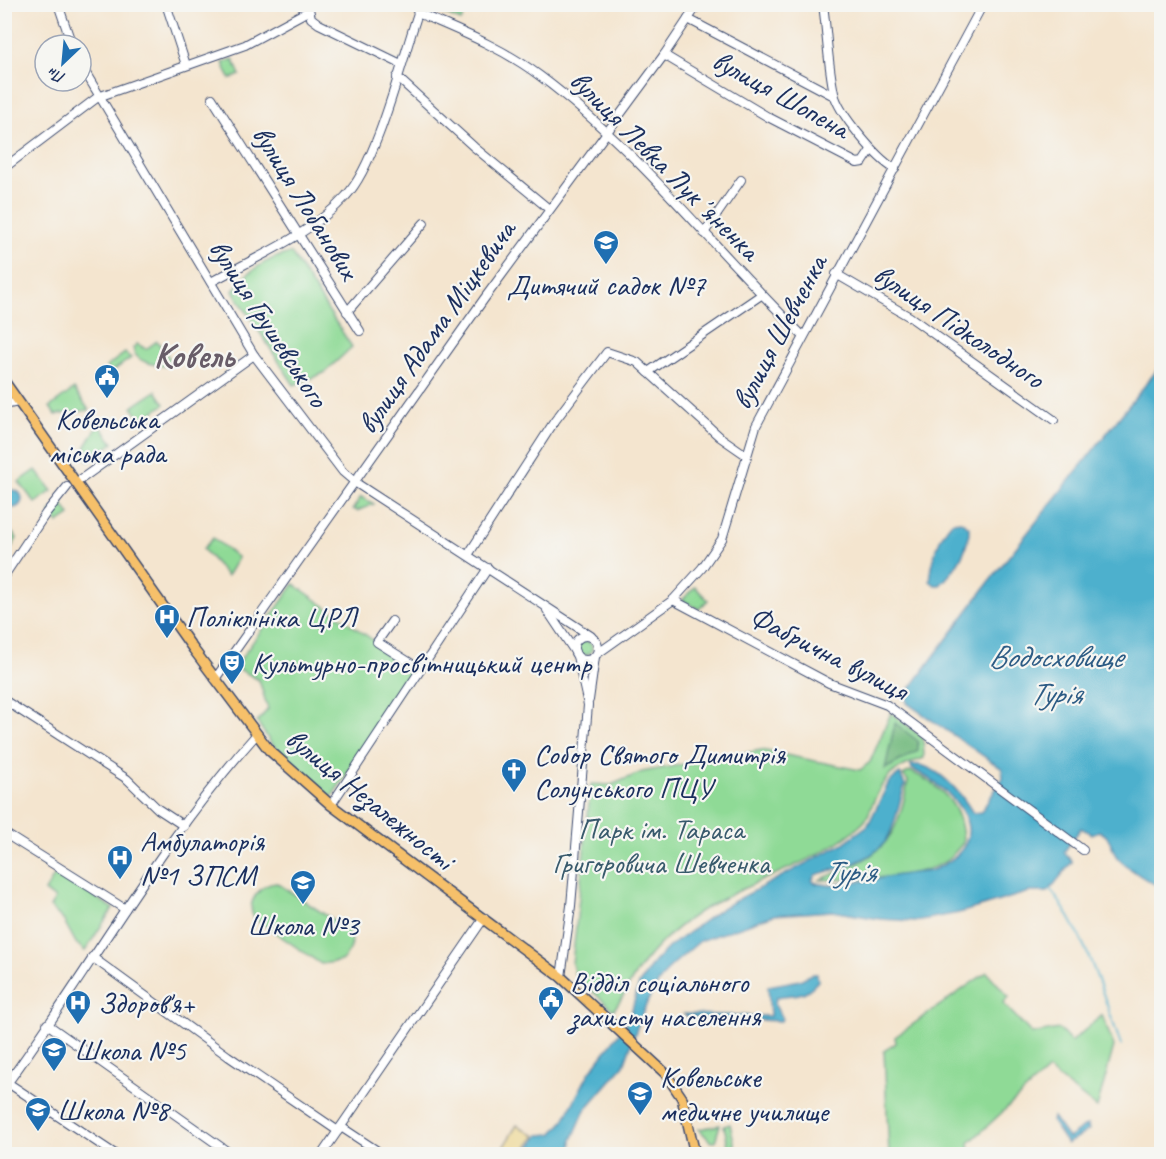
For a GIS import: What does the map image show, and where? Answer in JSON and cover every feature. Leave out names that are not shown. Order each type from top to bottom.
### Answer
[{"type":"main road","name":"вулиця Незалежності","points":[[4,381],[256,735],[286,767],[330,805],[561,977],[665,1073],[682,1098],[694,1155]]},
{"type":"street","points":[[58,4],[68,33]]},
{"type":"street","points":[[166,4],[186,64]]},
{"type":"street","points":[[211,282],[296,235],[333,209],[359,179],[418,14],[414,4]]},
{"type":"street","name":"вулиця Адама Міцкевича","points":[[215,679],[356,483],[418,390],[664,55],[698,4]]},
{"type":"street","points":[[823,4],[834,96]]},
{"type":"street","name":"вулиця Шевченка","points":[[596,656],[616,640],[647,621],[672,600],[702,568],[722,539],[735,504],[746,455],[756,426],[983,4]]},
{"type":"street","points":[[4,168],[98,97],[245,45],[308,8],[320,24],[401,64]]},
{"type":"street","name":"вулиця Левка Лукʼяненка","points":[[418,14],[510,56],[540,76],[607,133],[704,232],[761,296],[803,336]]},
{"type":"street","points":[[688,19],[834,96],[872,150],[884,163],[895,169]]},
{"type":"street","name":"вулиця Шопена","points":[[664,55],[768,117],[856,163],[863,162],[872,150]]},
{"type":"street","points":[[397,77],[483,155],[549,209]]},
{"type":"street","name":"вулиця Грушевського","points":[[93,88],[141,163],[254,355],[337,465],[356,483],[545,606],[576,654],[588,705]]},
{"type":"street","name":"вулиця Лобанових","points":[[213,99],[296,235],[360,331]]},
{"type":"street","points":[[704,232],[741,180]]},
{"type":"street","points":[[347,312],[424,223]]},
{"type":"street","name":"вулиця Підколодного","points":[[836,274],[910,317],[1054,420]]},
{"type":"street","points":[[648,372],[761,296]]},
{"type":"street","points":[[468,555],[554,422],[607,352],[637,362],[720,437],[746,455]]},
{"type":"street","points":[[77,482],[254,355]]},
{"type":"street","points":[[4,405],[18,402]]},
{"type":"street","points":[[4,576],[46,513],[67,487]]},
{"type":"street","points":[[330,805],[488,568]]},
{"type":"street","name":"Фабрична вулиця","points":[[672,600],[829,683],[887,705],[1083,850]]},
{"type":"street","points":[[545,606],[593,638],[599,646],[588,705],[571,906],[561,977]]},
{"type":"street","points":[[392,621],[377,642],[420,669]]},
{"type":"street","points":[[596,656],[584,660],[576,654],[574,645],[579,638],[616,640]]},
{"type":"street","points":[[4,700],[126,780],[158,809],[184,826]]},
{"type":"street","points":[[115,1155],[6,1086],[184,826],[256,735]]},
{"type":"street","points":[[4,834],[125,909]]},
{"type":"street","points":[[322,1155],[484,918]]},
{"type":"street","points":[[93,957],[228,1056],[376,1150]]},
{"type":"street","points":[[47,1024],[231,1155]]},
{"type":"green space","points":[[423,5],[469,5],[461,21]]},
{"type":"green space","points":[[233,59],[240,75],[230,79],[223,63]]},
{"type":"green space","points":[[291,253],[352,347],[324,373],[294,385],[233,291],[244,277],[258,266]]},
{"type":"green space","points":[[157,341],[170,359],[167,366],[141,360],[133,348],[137,344],[146,349]]},
{"type":"green space","points":[[125,353],[131,358],[110,373],[106,367]]},
{"type":"green space","points":[[74,389],[89,410],[55,415],[50,407]]},
{"type":"green space","points":[[156,391],[165,404],[141,420],[132,407]]},
{"type":"green space","points":[[99,424],[113,443],[89,461],[82,453]]},
{"type":"green space","points":[[36,470],[52,491],[35,503],[19,482]]},
{"type":"green space","points":[[361,497],[374,504],[357,511],[353,509]]},
{"type":"green space","points":[[62,503],[70,515],[58,523],[50,512]]},
{"type":"green space","points":[[5,525],[17,538],[5,559]]},
{"type":"green space","points":[[213,538],[238,558],[227,576],[203,549]]},
{"type":"green space","points":[[294,584],[415,670],[331,798],[271,743],[257,722],[268,709],[259,680],[235,667]]},
{"type":"green space","points":[[695,587],[708,600],[699,609],[682,600]]},
{"type":"green space","points":[[582,641],[588,641],[592,648],[588,655],[582,655],[578,651],[578,645]]},
{"type":"green space","name":"Парк ім. Тараса Григоровича Шевченка","points":[[891,713],[923,738],[924,758],[892,773],[877,793],[868,817],[863,823],[827,849],[740,890],[689,919],[652,953],[613,1010],[575,975],[572,964],[591,784],[611,785],[642,772],[761,750],[860,770],[870,762]]},
{"type":"green space","points":[[895,723],[918,741],[918,751],[885,769]]},
{"type":"green space","points":[[910,771],[932,783],[955,808],[962,830],[963,843],[947,860],[935,867],[920,871],[867,879],[819,880],[857,864],[882,847],[897,822],[908,781],[903,775]]},
{"type":"green space","points":[[56,873],[113,908],[85,951],[76,943],[64,921],[50,907],[55,899],[45,891]]},
{"type":"green space","points":[[277,883],[347,929],[352,942],[341,961],[321,964],[254,918],[252,906],[256,894],[265,886]]},
{"type":"green space","points":[[987,972],[1009,997],[1003,1003],[1032,1034],[1059,1029],[1071,1042],[1102,1015],[1114,1046],[1097,1108],[1048,1070],[969,1143],[970,1152],[966,1154],[889,1154],[884,1051],[896,1043],[895,1037]]},
{"type":"green space","points":[[730,1124],[737,1154],[730,1154],[724,1126]]},
{"type":"green space","points":[[720,1125],[715,1141],[711,1142],[699,1129]]},
{"type":"sand","points":[[517,1125],[536,1136],[521,1154],[499,1154]]},
{"type":"water","name":"Водосховище Турія","points":[[1161,365],[1161,886],[1144,878],[1123,863],[1103,833],[1099,831],[1092,834],[1081,828],[1064,852],[1072,862],[1048,892],[1029,892],[959,913],[915,921],[880,919],[832,911],[774,915],[700,941],[670,967],[653,990],[624,1065],[585,1110],[572,1140],[571,1154],[525,1154],[539,1135],[552,1134],[563,1122],[589,1073],[629,1020],[639,984],[654,962],[670,946],[722,908],[842,844],[868,825],[889,782],[900,774],[905,785],[894,823],[883,844],[867,857],[815,875],[812,881],[832,885],[925,872],[955,857],[965,844],[968,830],[964,816],[956,802],[943,789],[912,769],[911,765],[930,768],[947,780],[973,813],[981,812],[1003,778],[1002,769],[907,703],[906,694],[998,570]]},
{"type":"water","points":[[13,490],[19,493],[22,499],[19,505],[13,508],[7,505],[4,499],[7,493]]},
{"type":"water","points":[[961,521],[969,527],[964,551],[946,579],[940,585],[935,585],[930,581],[939,542],[952,522]]},
{"type":"water","points":[[811,974],[817,974],[818,981],[808,991],[776,997],[775,1005],[782,1018],[781,1021],[688,1017],[684,1014],[770,1016],[768,986],[800,980]]},
{"type":"water","points":[[1053,1117],[1068,1138],[1087,1125],[1089,1130],[1067,1144],[1052,1122]]},
{"type":"waterway","points":[[1050,889],[1063,906],[1083,944],[1100,984],[1121,1045]]},
{"type":"place","name":"Дитячий садок №7","points":[[606,266]]},
{"type":"place","name":"Ковельська міська рада","points":[[107,400]]},
{"type":"place","name":"Поліклініка ЦРЛ","points":[[167,640]]},
{"type":"place","name":"Культурно-просвітницький центр","points":[[232,686]]},
{"type":"place","name":"Собор Святого Димитрія Солунського ПЦУ","points":[[514,794]]},
{"type":"place","name":"Амбулаторія №1 ЗПСМ","points":[[120,881]]},
{"type":"place","name":"Школа №3","points":[[303,906]]},
{"type":"place","name":"Відділ соціального захисту населення","points":[[551,1022]]},
{"type":"place","name":"Здоров'я+","points":[[78,1026]]},
{"type":"place","name":"Школа №5","points":[[54,1073]]},
{"type":"place","name":"Ковельське медичне училище","points":[[640,1117]]},
{"type":"place","name":"Школа №8","points":[[38,1133]]},
{"type":"district","name":"Ковель","points":[[194,354]]},
{"type":"water label","name":"Турія","points":[[849,871]]}]
